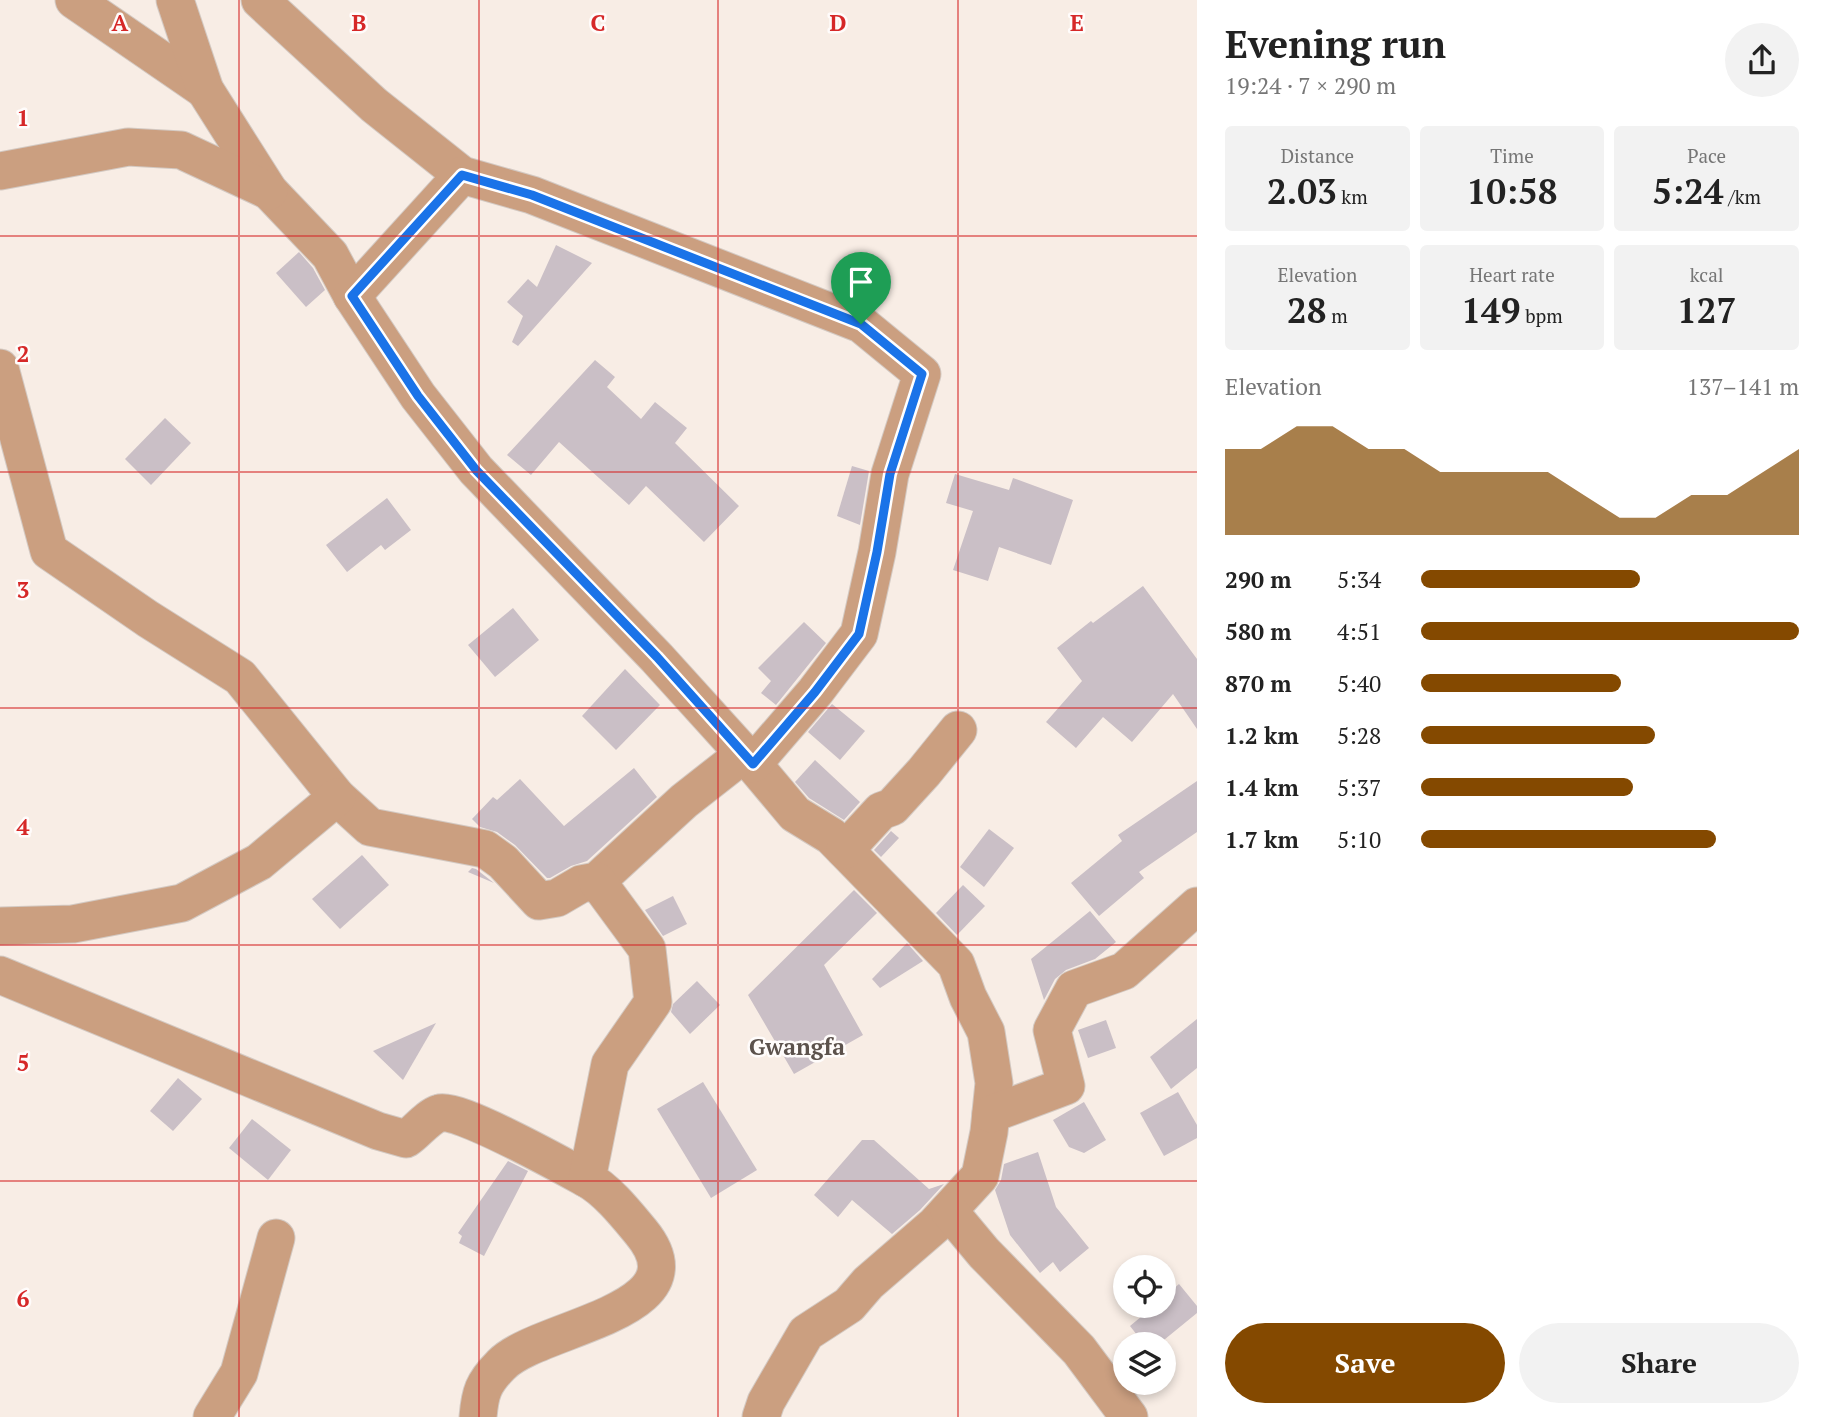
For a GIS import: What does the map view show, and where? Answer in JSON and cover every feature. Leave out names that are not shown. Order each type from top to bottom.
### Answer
[{"type":"street","points":[[74,0],[205,90]]},
{"type":"street","points":[[174,0],[205,90],[269,191],[330,255],[352,296],[418,396],[476,470],[657,657],[794,814],[831,836],[956,964],[968,998],[986,1032],[994,1083],[980,1176],[935,1225],[868,1283],[849,1305],[806,1333],[766,1402],[761,1417]]},
{"type":"street","points":[[0,368],[48,551],[240,677],[337,797],[370,827],[485,849],[503,862],[539,901],[557,898],[581,884],[597,881],[684,801],[748,759],[815,692],[859,634],[890,474],[922,374],[861,324],[532,195],[462,175],[374,105],[260,0]]},
{"type":"street","points":[[0,171],[128,148],[180,150],[269,191]]},
{"type":"street","points":[[352,296],[462,175]]},
{"type":"street","points":[[845,850],[881,811],[891,807],[924,772],[958,730]]},
{"type":"street","points":[[0,926],[73,924],[182,903],[259,862],[337,797]]},
{"type":"street","points":[[587,1179],[610,1063],[653,1002],[647,949],[597,881]]},
{"type":"street","points":[[991,1114],[1066,1086],[1052,1030],[1074,989],[1124,971],[1197,906]]},
{"type":"street","points":[[0,975],[378,1131],[405,1139],[437,1114],[449,1113],[507,1136],[587,1179],[626,1214],[653,1246],[659,1266],[649,1290],[624,1308],[532,1345],[502,1363],[480,1392],[478,1417]]},
{"type":"street","points":[[948,1210],[984,1253],[1080,1350],[1129,1417]]},
{"type":"street","points":[[212,1417],[239,1373],[276,1238]]},
{"type":"building","points":[[556,245],[592,263],[518,346],[512,342],[523,316],[507,302],[528,279],[537,287]]},
{"type":"building","points":[[299,252],[313,268],[325,290],[306,307],[276,273]]},
{"type":"building","points":[[595,360],[615,377],[607,387],[641,419],[655,402],[687,428],[675,443],[739,506],[704,542],[646,486],[629,505],[559,442],[531,475],[507,455]]},
{"type":"building","points":[[165,418],[191,443],[151,485],[125,459]]},
{"type":"building","points":[[852,466],[869,471],[860,525],[837,516]]},
{"type":"building","points":[[955,474],[1009,490],[1013,478],[1073,500],[1051,565],[999,547],[988,581],[953,570],[973,511],[946,503]]},
{"type":"building","points":[[387,498],[411,530],[385,550],[381,545],[347,572],[326,545]]},
{"type":"building","points":[[1143,586],[1197,659],[1197,729],[1173,694],[1132,742],[1103,717],[1076,748],[1046,722],[1082,681],[1057,648]]},
{"type":"building","points":[[513,608],[539,640],[495,677],[468,645]]},
{"type":"building","points":[[804,622],[826,643],[776,705],[761,693],[771,681],[758,668]]},
{"type":"building","points":[[625,669],[660,705],[616,750],[582,716]]},
{"type":"building","points":[[832,704],[865,731],[840,760],[808,732]]},
{"type":"building","points":[[815,760],[860,802],[844,820],[809,798],[795,782]]},
{"type":"building","points":[[634,768],[657,797],[587,861],[571,866],[550,878],[515,845],[497,832],[480,827],[472,819],[493,797],[497,800],[520,779],[564,826]]},
{"type":"building","points":[[1197,781],[1197,832],[1139,872],[1144,878],[1099,916],[1071,883],[1122,841],[1118,835]]},
{"type":"building","points":[[989,829],[1014,848],[984,887],[960,867]]},
{"type":"building","points":[[891,831],[899,838],[881,857],[874,850]]},
{"type":"building","points":[[362,855],[389,885],[340,929],[312,899]]},
{"type":"building","points":[[472,868],[476,869],[494,883],[468,872]]},
{"type":"building","points":[[963,885],[985,906],[957,935],[936,913]]},
{"type":"building","points":[[854,890],[877,913],[824,965],[863,1035],[794,1074],[748,995]]},
{"type":"building","points":[[673,896],[687,924],[663,936],[645,910]]},
{"type":"building","points":[[1090,911],[1116,942],[1095,959],[1066,970],[1055,979],[1044,1000],[1031,959]]},
{"type":"building","points":[[907,943],[923,961],[880,988],[872,979]]},
{"type":"building","points":[[697,981],[720,1005],[690,1034],[671,1012],[673,1004]]},
{"type":"building","points":[[1197,1019],[1197,1068],[1171,1089],[1150,1057]]},
{"type":"building","points":[[1106,1020],[1116,1048],[1088,1058],[1078,1030]]},
{"type":"building","points":[[436,1023],[403,1080],[373,1051]]},
{"type":"building","points":[[178,1078],[202,1099],[173,1131],[150,1111]]},
{"type":"building","points":[[703,1082],[757,1170],[711,1198],[657,1109]]},
{"type":"building","points":[[1178,1092],[1197,1125],[1197,1138],[1164,1156],[1140,1113]]},
{"type":"building","points":[[1084,1102],[1106,1140],[1084,1153],[1069,1147],[1053,1120]]},
{"type":"building","points":[[252,1119],[291,1150],[268,1180],[229,1148]]},
{"type":"building","points":[[862,1140],[874,1140],[929,1189],[944,1184],[920,1210],[892,1234],[852,1200],[838,1217],[814,1195]]},
{"type":"building","points":[[1038,1152],[1056,1207],[1089,1248],[1060,1272],[1053,1262],[1040,1273],[1010,1235],[995,1190],[1001,1180],[1004,1164]]},
{"type":"building","points":[[508,1161],[528,1171],[484,1256],[459,1243],[462,1236],[458,1233]]},
{"type":"building","points":[[1179,1284],[1197,1306],[1197,1313],[1174,1332],[1135,1332],[1130,1326],[1140,1318],[1176,1318],[1176,1287]]},
{"type":"district","name":"Gwangfa","points":[[797,1046]]},
{"type":"route","points":[[462,175],[532,195],[861,324],[922,374],[890,474],[859,634],[815,692],[753,764],[657,657],[476,470],[418,396],[352,296],[462,175]]}]
